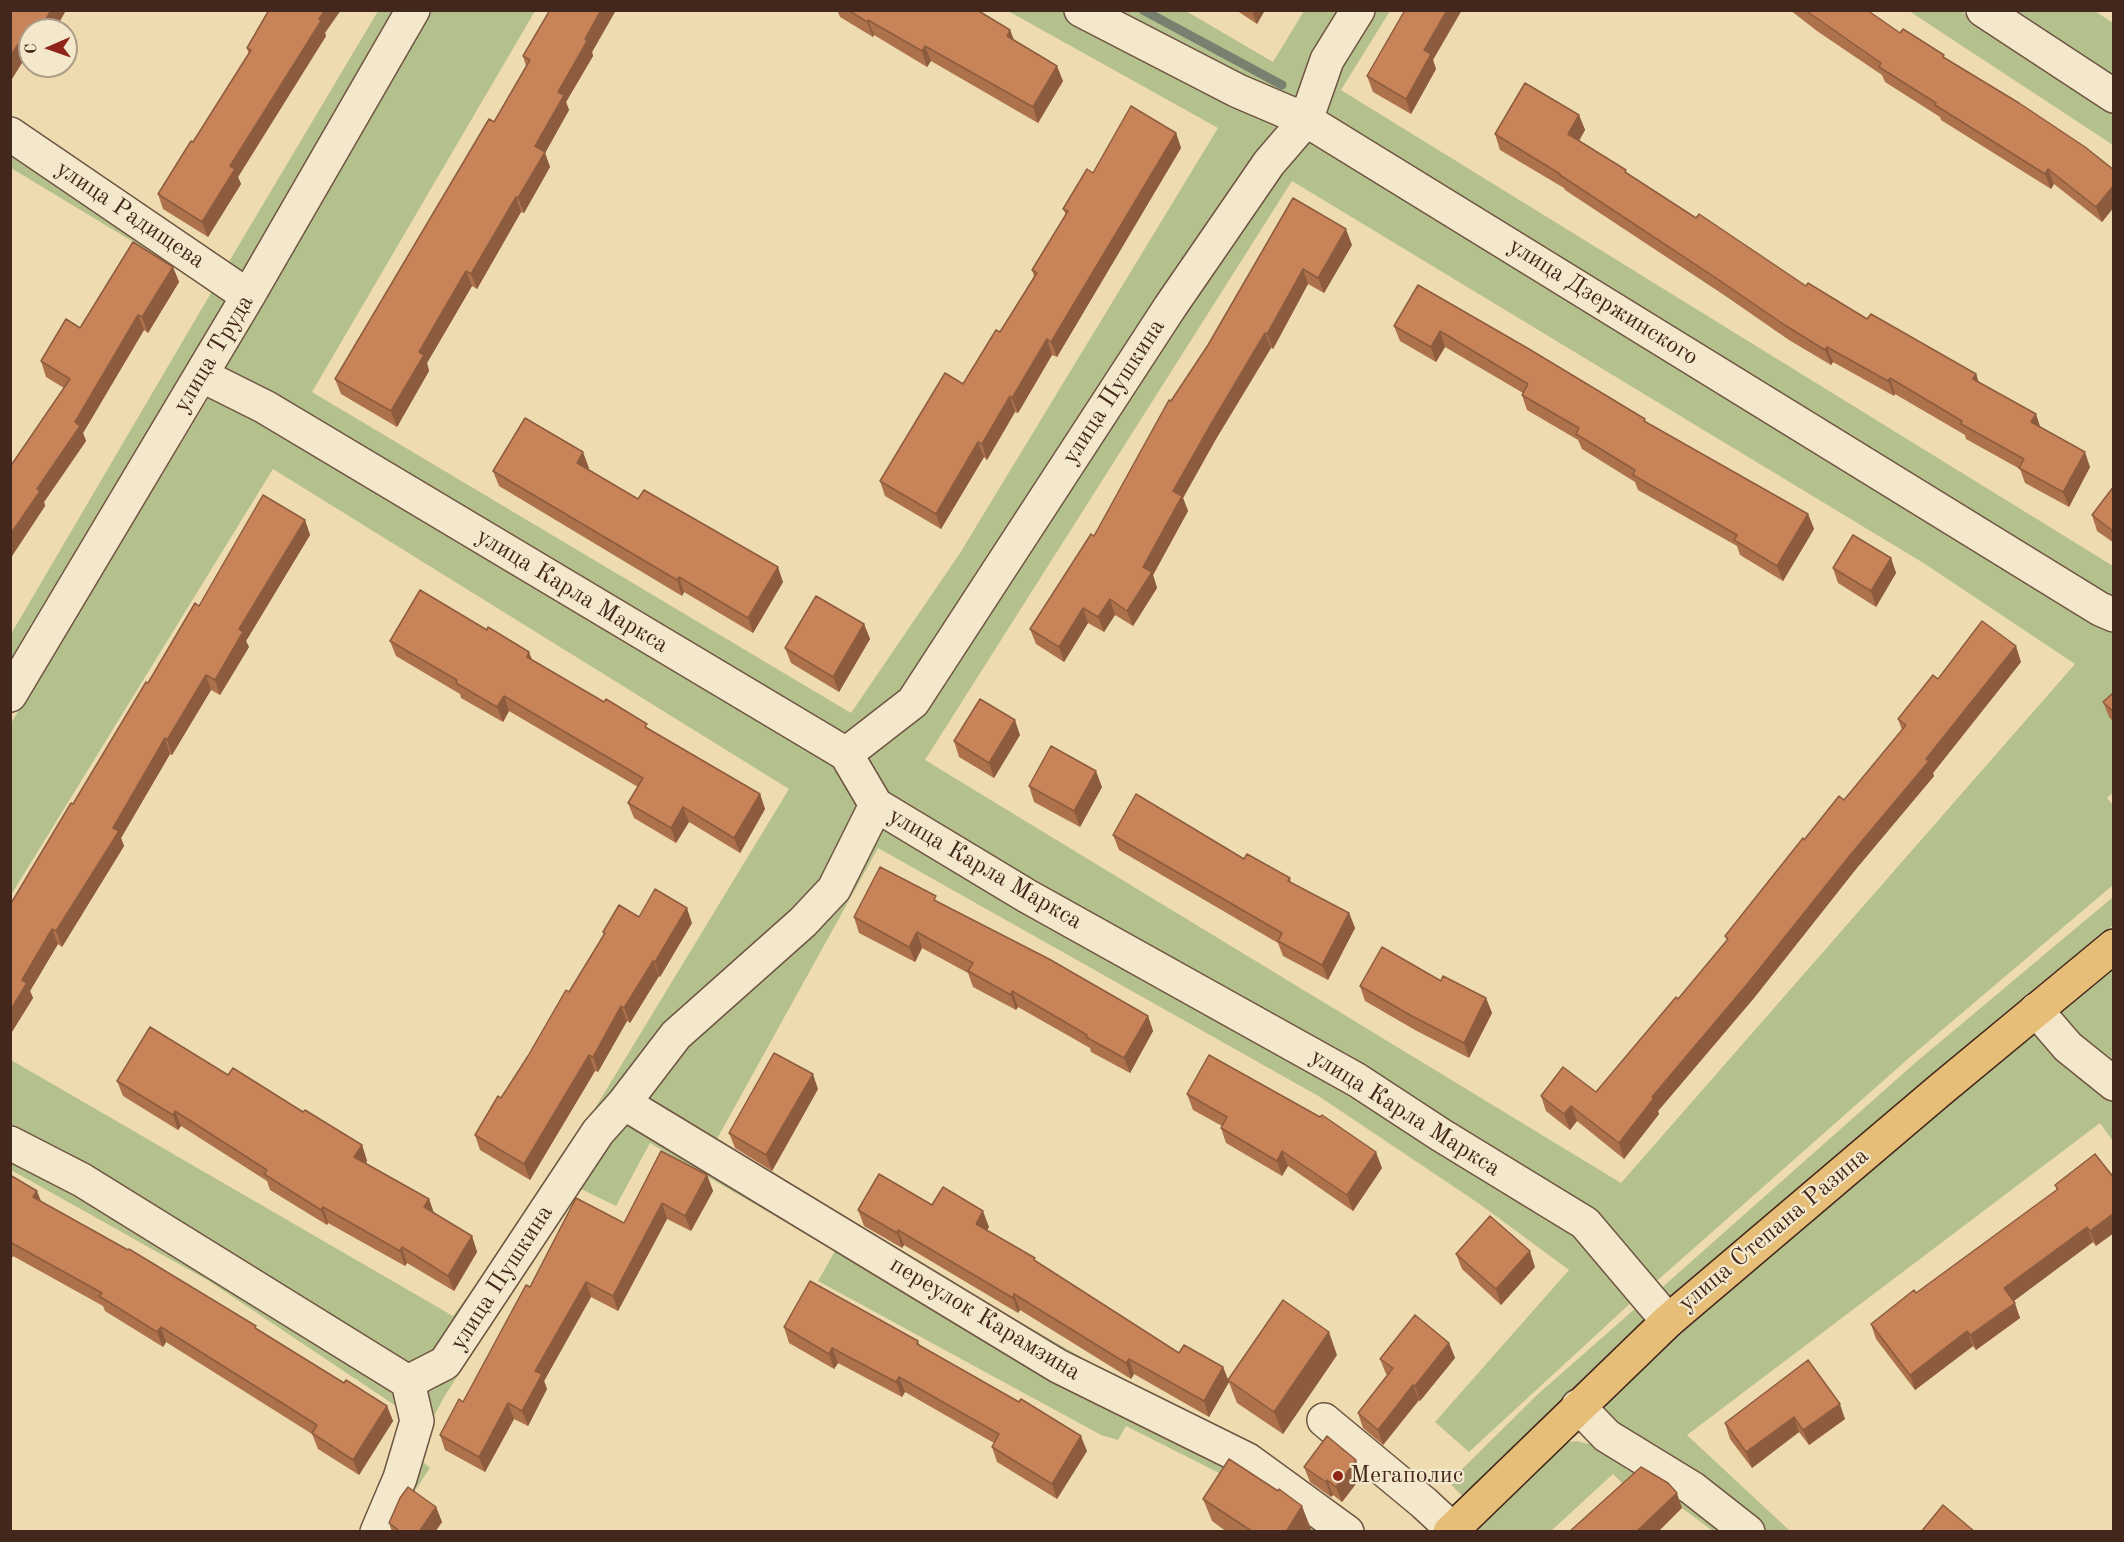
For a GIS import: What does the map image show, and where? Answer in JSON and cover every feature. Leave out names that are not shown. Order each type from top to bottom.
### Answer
[{"type":"main road","name":"улица Степана Разина","points":[[1451,1530],[1668,1321],[2114,945]]},
{"type":"street","name":"улица Труда","points":[[10,695],[248,296],[413,10]]},
{"type":"street","name":"улица Дзержинского","points":[[1081,10],[1238,91],[1306,120],[2114,615]]},
{"type":"street","name":"улица Пушкина","points":[[846,754],[913,702],[1170,307],[1269,162],[1306,120],[1327,60],[1358,10]]},
{"type":"street","points":[[1983,10],[2114,96]]},
{"type":"street","name":"улица Радищева","points":[[10,134],[248,296]]},
{"type":"street","name":"улица Карла Маркса","points":[[201,375],[275,413],[846,754],[876,805],[1027,896],[1357,1080],[1441,1135],[1585,1223],[1668,1321]]},
{"type":"street","name":"улица Пушкина","points":[[408,1382],[445,1363],[598,1132],[624,1103],[676,1035],[803,922],[834,890],[876,805]]},
{"type":"street","points":[[2036,1010],[2068,1047],[2114,1084]]},
{"type":"street","name":"переулок Карамзина","points":[[624,1103],[1058,1366],[1248,1460],[1347,1532]]},
{"type":"street","points":[[10,1143],[82,1180],[408,1382],[417,1421],[400,1478],[377,1532]]},
{"type":"street","points":[[1578,1406],[1607,1436],[1692,1488],[1748,1532]]},
{"type":"street","points":[[1324,1420],[1424,1503],[1451,1530]]},
{"type":"green space","points":[[378,11],[397,11],[244,273],[224,270]]},
{"type":"green space","points":[[428,11],[535,11],[312,392],[851,713],[960,553],[1218,128],[1008,11],[1067,11],[1285,119],[906,698],[841,741],[222,369]]},
{"type":"green space","points":[[1092,11],[1186,11],[1273,62],[1304,11],[1352,11],[1302,106]]},
{"type":"green space","points":[[1365,11],[1390,11],[1341,90],[2113,566],[2113,608],[1320,119]]},
{"type":"green space","points":[[1909,11],[1961,11],[2113,111],[2113,145]]},
{"type":"green space","points":[[2003,11],[2095,11],[2113,23],[2113,82]]},
{"type":"green space","points":[[1303,135],[2113,623],[2114,792],[2107,798],[2113,805],[2113,885],[1909,1058],[1650,1287],[1588,1219],[884,798],[864,751]],"holes":[[[1292,181],[1925,564],[2075,664],[1621,1183],[925,760]]]},
{"type":"green space","points":[[10,143],[203,284],[11,168]]},
{"type":"green space","points":[[218,281],[226,299],[189,368],[11,666],[11,634]]},
{"type":"green space","points":[[211,394],[835,760],[865,808],[829,882],[676,1022],[455,1338],[406,1373],[11,1133],[11,1060],[453,1316],[549,1184],[789,789],[273,469],[11,895],[10,725]]},
{"type":"green space","points":[[878,814],[1581,1226],[1634,1300],[1469,1452],[1435,1422],[1569,1270],[1481,1205],[1320,1097],[878,848],[713,1146],[1210,1431],[1061,1362],[641,1109],[679,1041]]},
{"type":"green space","points":[[2113,897],[2113,925],[1670,1301],[1658,1291],[1915,1063]]},
{"type":"green space","points":[[2113,966],[2113,1076],[2055,1015]]},
{"type":"green space","points":[[2037,1028],[2113,1094],[2113,1141],[2100,1123],[1687,1435],[1790,1531],[1757,1531],[1606,1417],[1605,1400],[1676,1331]]},
{"type":"green space","points":[[624,1115],[1244,1465],[1336,1531],[1313,1531],[1237,1482],[1126,1426],[1118,1440],[1101,1435],[818,1281],[835,1251],[650,1143],[616,1206],[579,1188],[444,1397],[414,1454],[430,1468],[388,1531],[408,1414],[209,1281],[11,1170],[10,1151],[413,1387]]},
{"type":"green space","points":[[1637,1307],[1644,1323],[1465,1498],[1456,1490],[1449,1482],[1538,1394]]},
{"type":"green space","points":[[1576,1441],[1593,1445],[1739,1531],[1713,1531],[1682,1508],[1633,1494],[1613,1474],[1551,1531],[1469,1532],[1558,1444]]},
{"type":"building","points":[[10,10],[51,10],[47,18],[18,18],[18,44],[10,57]]},
{"type":"building","points":[[269,10],[325,10],[319,19],[321,21],[230,166],[235,169],[202,222],[158,194],[251,50],[247,48]]},
{"type":"building","points":[[550,10],[601,10],[585,39],[587,41],[558,92],[564,95],[535,146],[545,152],[471,274],[466,271],[419,352],[424,355],[391,411],[335,379],[489,119],[494,122],[530,60],[523,56]]},
{"type":"building","points":[[848,10],[977,10],[1010,30],[1007,36],[1057,66],[1033,107],[925,46],[922,51]]},
{"type":"building","points":[[1405,10],[1447,10],[1424,50],[1431,54],[1406,99],[1367,76]]},
{"type":"building","points":[[1805,10],[1867,10],[1900,33],[1903,29],[2085,147],[2114,170],[2114,185],[2096,207],[2048,169],[2045,174],[1935,105],[1936,103],[1879,67],[1881,63]]},
{"type":"building","points":[[1525,83],[1579,115],[1568,134],[1696,218],[1699,214],[1806,286],[1808,283],[1867,319],[1871,314],[1976,374],[1973,379],[2036,414],[2031,422],[2085,452],[2063,492],[2019,468],[2024,459],[1961,424],[1962,421],[1890,378],[1888,381],[1827,347],[1825,350],[1783,324],[1560,174],[1495,134]]},
{"type":"building","points":[[1131,106],[1176,133],[1051,342],[1047,339],[982,444],[978,442],[936,514],[880,481],[945,373],[963,384],[996,330],[1000,332],[1037,273],[1032,270],[1068,211],[1063,209],[1087,169],[1093,173]]},
{"type":"building","points":[[1293,198],[1346,229],[1318,278],[1303,269],[1267,334],[1265,333],[1211,424],[1173,491],[1182,496],[1143,567],[1152,572],[1127,611],[1110,599],[1098,617],[1083,608],[1059,647],[1030,629],[1091,534],[1094,536],[1169,400],[1171,401],[1208,345]]},
{"type":"building","points":[[133,242],[173,267],[142,317],[138,315],[75,422],[80,426],[37,489],[40,491],[10,535],[10,467],[70,379],[41,361],[66,319],[80,328]]},
{"type":"building","points":[[1418,285],[1529,349],[1645,419],[1644,421],[1808,514],[1777,566],[1734,540],[1737,535],[1633,475],[1635,470],[1576,434],[1579,428],[1522,395],[1528,384],[1440,331],[1431,347],[1394,326]]},
{"type":"building","points":[[525,418],[583,452],[577,463],[638,499],[644,490],[778,567],[748,618],[679,577],[677,580],[493,471]]},
{"type":"building","points":[[2114,486],[2114,532],[2092,515]]},
{"type":"building","points":[[263,495],[305,520],[239,629],[243,632],[215,680],[206,675],[167,740],[165,738],[113,828],[119,831],[56,931],[52,929],[22,980],[27,983],[10,1011],[10,905],[195,603],[199,606]]},
{"type":"building","points":[[1853,535],[1891,558],[1871,591],[1833,568]]},
{"type":"building","points":[[420,590],[487,630],[488,627],[529,652],[527,657],[604,702],[606,699],[647,724],[645,727],[760,794],[734,838],[683,807],[671,828],[628,803],[643,778],[504,696],[497,707],[456,683],[457,680],[390,641]]},
{"type":"building","points":[[816,596],[864,624],[833,677],[785,648]]},
{"type":"building","points":[[1982,621],[2016,646],[1926,759],[1929,761],[1652,1097],[1654,1098],[1619,1143],[1571,1106],[1564,1114],[1541,1096],[1563,1067],[1596,1092],[1728,939],[1725,936],[1803,838],[1804,840],[1839,796],[1844,800],[1906,725],[1898,719],[1933,675],[1938,679]]},
{"type":"building","points":[[2114,692],[2114,712],[2103,702]]},
{"type":"building","points":[[980,699],[1015,720],[989,763],[954,741]]},
{"type":"building","points":[[1051,746],[1096,771],[1074,811],[1029,786]]},
{"type":"building","points":[[1136,794],[1244,859],[1247,854],[1290,878],[1288,881],[1349,913],[1322,965],[1278,941],[1282,933],[1113,835]]},
{"type":"building","points":[[880,867],[936,896],[934,900],[1049,959],[1148,1016],[1124,1058],[1012,991],[1011,995],[968,971],[973,963],[917,932],[909,947],[854,917]]},
{"type":"building","points":[[655,889],[687,908],[655,962],[653,961],[624,1008],[621,1006],[593,1057],[589,1055],[524,1164],[475,1135],[498,1096],[501,1098],[528,1056],[566,990],[569,992],[605,933],[603,932],[619,905],[639,917]]},
{"type":"building","points":[[1382,947],[1441,981],[1443,976],[1486,998],[1464,1043],[1360,986]]},
{"type":"building","points":[[150,1027],[228,1075],[233,1068],[303,1112],[305,1110],[362,1145],[354,1157],[429,1199],[424,1207],[472,1236],[448,1276],[402,1247],[400,1251],[323,1207],[321,1210],[264,1174],[267,1170],[175,1111],[173,1115],[117,1081]]},
{"type":"building","points":[[774,1053],[813,1074],[766,1155],[729,1133]]},
{"type":"building","points":[[1209,1055],[1320,1117],[1322,1115],[1376,1152],[1347,1195],[1282,1151],[1277,1161],[1221,1128],[1227,1117],[1187,1094]]},
{"type":"building","points":[[661,1151],[707,1175],[685,1216],[662,1203],[613,1296],[586,1282],[535,1371],[542,1374],[522,1411],[508,1403],[479,1457],[440,1435],[459,1399],[463,1402],[526,1285],[530,1287],[576,1198],[624,1223]]},
{"type":"building","points":[[2095,1154],[2114,1178],[2114,1213],[2090,1231],[2087,1227],[2004,1288],[2015,1303],[1970,1335],[1967,1331],[1910,1375],[1871,1324],[1914,1290],[1916,1293],[2058,1189],[2055,1185]]},
{"type":"building","points":[[879,1174],[932,1205],[943,1187],[983,1211],[976,1224],[1035,1258],[1034,1260],[1179,1353],[1184,1345],[1223,1367],[1204,1401],[1129,1359],[1126,1363],[1014,1294],[1013,1298],[898,1230],[897,1233],[858,1210]]},
{"type":"building","points":[[10,1175],[37,1191],[33,1197],[129,1249],[256,1326],[255,1328],[344,1383],[346,1380],[387,1406],[353,1460],[312,1433],[317,1425],[161,1327],[157,1332],[99,1296],[102,1293],[10,1242]]},
{"type":"building","points":[[1490,1216],[1530,1251],[1496,1289],[1456,1254]]},
{"type":"building","points":[[810,1281],[918,1341],[917,1344],[1019,1402],[1021,1399],[1081,1436],[1052,1484],[992,1447],[999,1434],[899,1377],[896,1382],[832,1348],[829,1354],[784,1327]]},
{"type":"building","points":[[1283,1300],[1329,1332],[1274,1412],[1228,1380]]},
{"type":"building","points":[[1415,1315],[1449,1343],[1378,1430],[1358,1413],[1393,1368],[1380,1359]]},
{"type":"building","points":[[1808,1360],[1840,1404],[1803,1430],[1794,1417],[1746,1452],[1725,1423]]},
{"type":"building","points":[[1327,1436],[1356,1460],[1336,1487],[1304,1467]]},
{"type":"building","points":[[1229,1459],[1278,1491],[1279,1489],[1302,1506],[1286,1532],[1253,1532],[1203,1499]]},
{"type":"building","points":[[1641,1467],[1668,1483],[1677,1493],[1636,1532],[1569,1532]]},
{"type":"building","points":[[408,1487],[436,1507],[419,1532],[401,1532],[389,1523],[400,1498]]},
{"type":"building","points":[[1943,1505],[1975,1532],[1921,1532]]},
{"type":"waterway","points":[[1143,10],[1282,85]]},
{"type":"place","name":"Мегаполис","points":[[1338,1476]]}]
